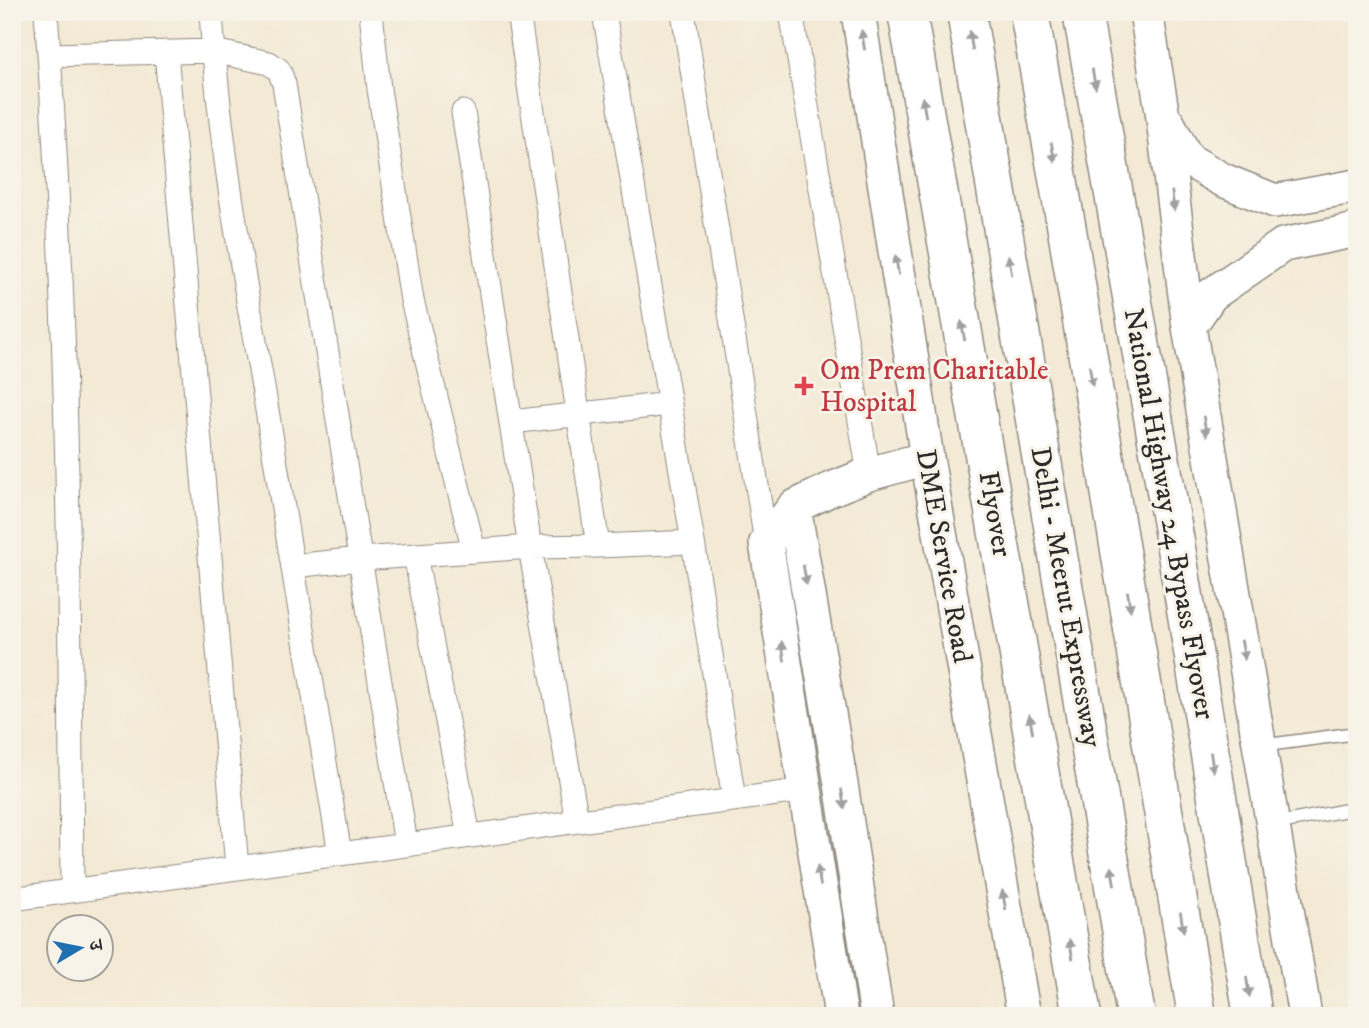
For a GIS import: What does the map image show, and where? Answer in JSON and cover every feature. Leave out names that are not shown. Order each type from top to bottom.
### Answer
[{"type":"highway","name":"Flyover","points":[[907,12],[1082,1016]]},
{"type":"highway","name":"Delhi - Meerut Expressway","points":[[966,12],[1136,1016]]},
{"type":"highway","points":[[1029,12],[1197,1016]]},
{"type":"highway","name":"National Highway 24 Bypass Flyover","points":[[1082,12],[1175,542],[1253,1016]]},
{"type":"street","points":[[46,12],[64,370],[72,890]]},
{"type":"street","points":[[211,12],[240,252],[340,853]]},
{"type":"street","points":[[371,12],[379,89],[412,300],[474,551]]},
{"type":"street","points":[[518,12],[598,546]]},
{"type":"street","points":[[604,12],[734,799]]},
{"type":"street","points":[[682,12],[841,1016]]},
{"type":"street","points":[[791,12],[869,474]]},
{"type":"street","name":"DME Service Road","points":[[858,12],[927,458],[1024,1016]]},
{"type":"street","points":[[1146,12],[1188,327],[1305,1016]]},
{"type":"street","points":[[49,55],[214,51],[269,63],[279,70],[284,84],[406,844]]},
{"type":"street","points":[[166,52],[237,867]]},
{"type":"street","points":[[1161,111],[1187,159],[1223,180],[1275,201],[1357,186]]},
{"type":"street","points":[[463,112],[530,547],[577,821]]},
{"type":"street","points":[[1188,327],[1211,295],[1283,245],[1357,230]]},
{"type":"street","points":[[511,422],[670,404]]},
{"type":"street","points":[[766,544],[794,508],[829,489],[869,474],[927,458]]},
{"type":"street","points":[[794,508],[877,1016]]},
{"type":"street","points":[[293,566],[530,547],[693,542]]},
{"type":"street","points":[[415,555],[469,836]]},
{"type":"street","points":[[12,899],[806,790]]},
{"type":"street","points":[[826,919],[860,912]]},
{"type":"lane","points":[[1259,746],[1357,733]]},
{"type":"lane","points":[[1273,824],[1357,808]]},
{"type":"place","name":"Om Prem Charitable Hospital","points":[[804,386]]}]
